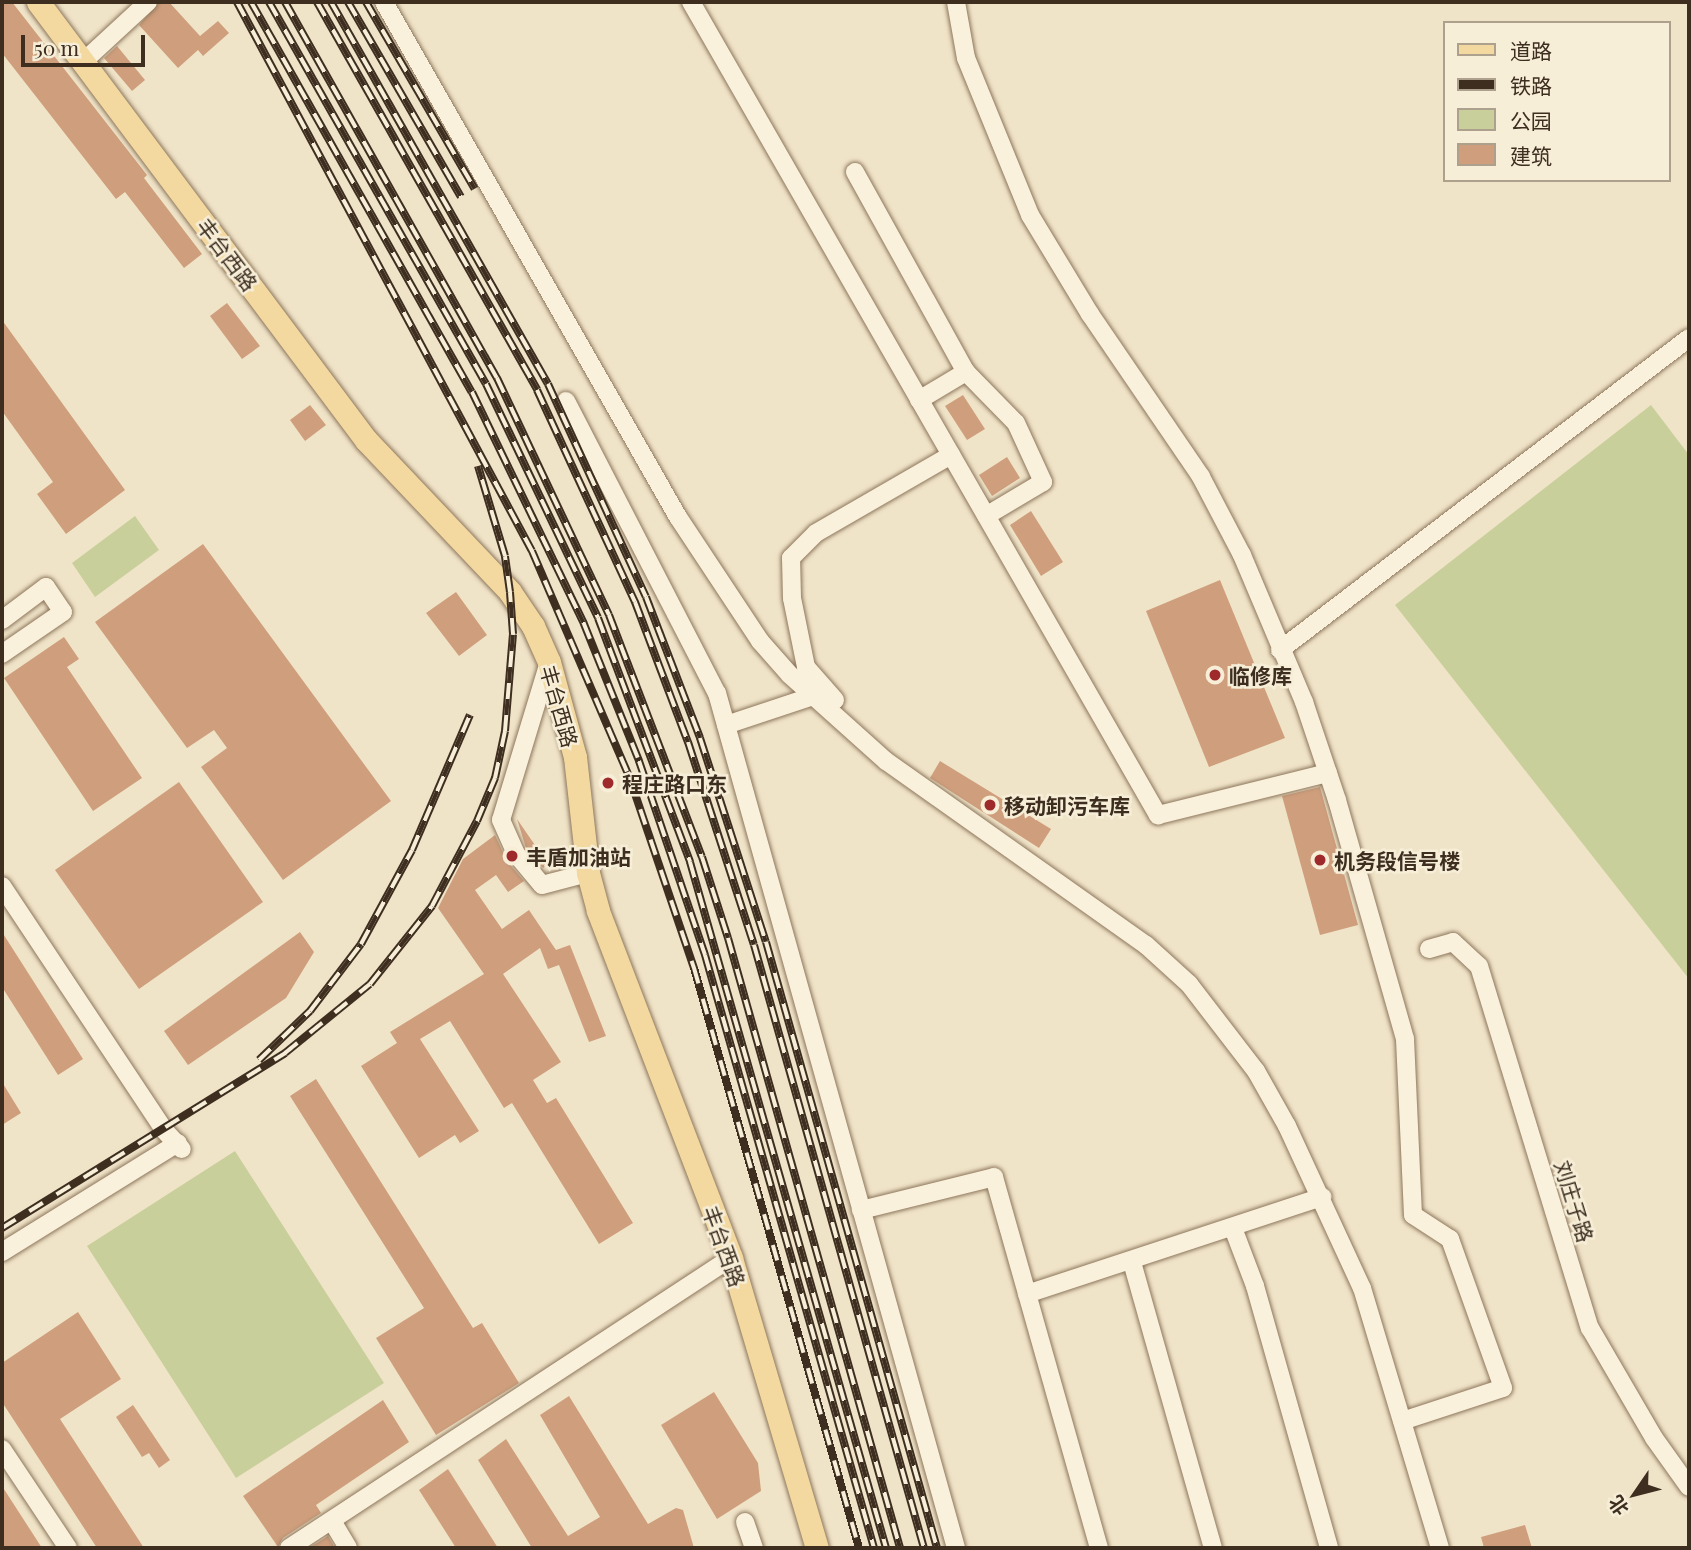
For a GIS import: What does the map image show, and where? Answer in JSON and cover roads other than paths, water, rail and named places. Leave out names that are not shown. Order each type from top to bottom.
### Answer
[{"type":"main road","name":"丰台西路","points":[[38,2],[366,440],[510,592],[533,626],[549,662],[575,757],[588,873],[612,953],[730,1258],[817,1548]]},
{"type":"street","points":[[84,61],[148,2]]},
{"type":"street","points":[[384,2],[716,579],[760,640],[813,696],[886,761],[1146,945],[1189,984],[1256,1071],[1322,1198],[1362,1288],[1440,1548]]},
{"type":"street","points":[[691,2],[1158,815],[1328,773]]},
{"type":"street","points":[[956,2],[966,58],[1030,215],[1090,314],[1201,477],[1242,555],[1328,773],[1405,1038],[1413,1215],[1450,1239],[1503,1388],[1402,1420]]},
{"type":"street","points":[[855,172],[966,372],[1016,423],[1043,482],[986,516]]},
{"type":"street","points":[[1280,650],[1689,338]]},
{"type":"street","points":[[919,400],[966,372]]},
{"type":"street","points":[[566,401],[717,693],[956,1548]]},
{"type":"street","points":[[886,761],[863,727],[806,667],[792,598],[791,558],[816,533],[951,455]]},
{"type":"street","points":[[2,620],[46,587],[63,612],[2,654]]},
{"type":"street","points":[[549,662],[501,820],[516,854],[541,885],[588,873]]},
{"type":"street","points":[[726,725],[813,696]]},
{"type":"street","points":[[2,886],[164,1130],[180,1146],[2,1252]]},
{"type":"street","name":"刘庄子路","points":[[1429,949],[1453,942],[1479,967],[1590,1328],[1654,1438],[1689,1487]]},
{"type":"street","points":[[861,1210],[994,1177],[1099,1548]]},
{"type":"street","points":[[1027,1294],[1322,1198]]},
{"type":"street","points":[[1233,1228],[1255,1286],[1329,1548]]},
{"type":"street","points":[[289,1548],[730,1258]]},
{"type":"street","points":[[1132,1262],[1213,1548]]},
{"type":"street","points":[[2,1449],[68,1548]]},
{"type":"street","points":[[331,1521],[348,1548]]},
{"type":"street","points":[[745,1522],[754,1548]]},
{"type":"railway","points":[[237,2],[532,551],[630,779],[694,968],[859,1548]]},
{"type":"railway","points":[[251,2],[472,392],[584,624],[639,761],[705,955],[874,1548]]},
{"type":"railway","points":[[269,2],[486,384],[598,618],[690,862],[886,1548]]},
{"type":"railway","points":[[285,2],[497,378],[609,615],[702,857],[728,938],[900,1548]]},
{"type":"railway","points":[[317,2],[537,390],[635,602],[688,742],[754,945],[924,1548]]},
{"type":"railway","points":[[331,2],[548,384],[646,597],[700,738],[766,942],[937,1548]]},
{"type":"railway","points":[[348,2],[461,197]]},
{"type":"railway","points":[[366,2],[475,189]]},
{"type":"railway","points":[[2,1228],[285,1053],[370,984],[432,906],[477,821],[495,778],[505,731],[513,634],[510,592],[505,556],[478,466]]},
{"type":"railway","points":[[259,1060],[310,1011],[361,944],[412,850],[470,715]]},
{"type":"place","name":"临修库","points":[[1215,675]]},
{"type":"place","name":"程庄路口东","points":[[608,783]]},
{"type":"place","name":"移动卸污车库","points":[[990,805]]},
{"type":"place","name":"丰盾加油站","points":[[512,856]]},
{"type":"place","name":"机务段信号楼","points":[[1320,860]]}]
